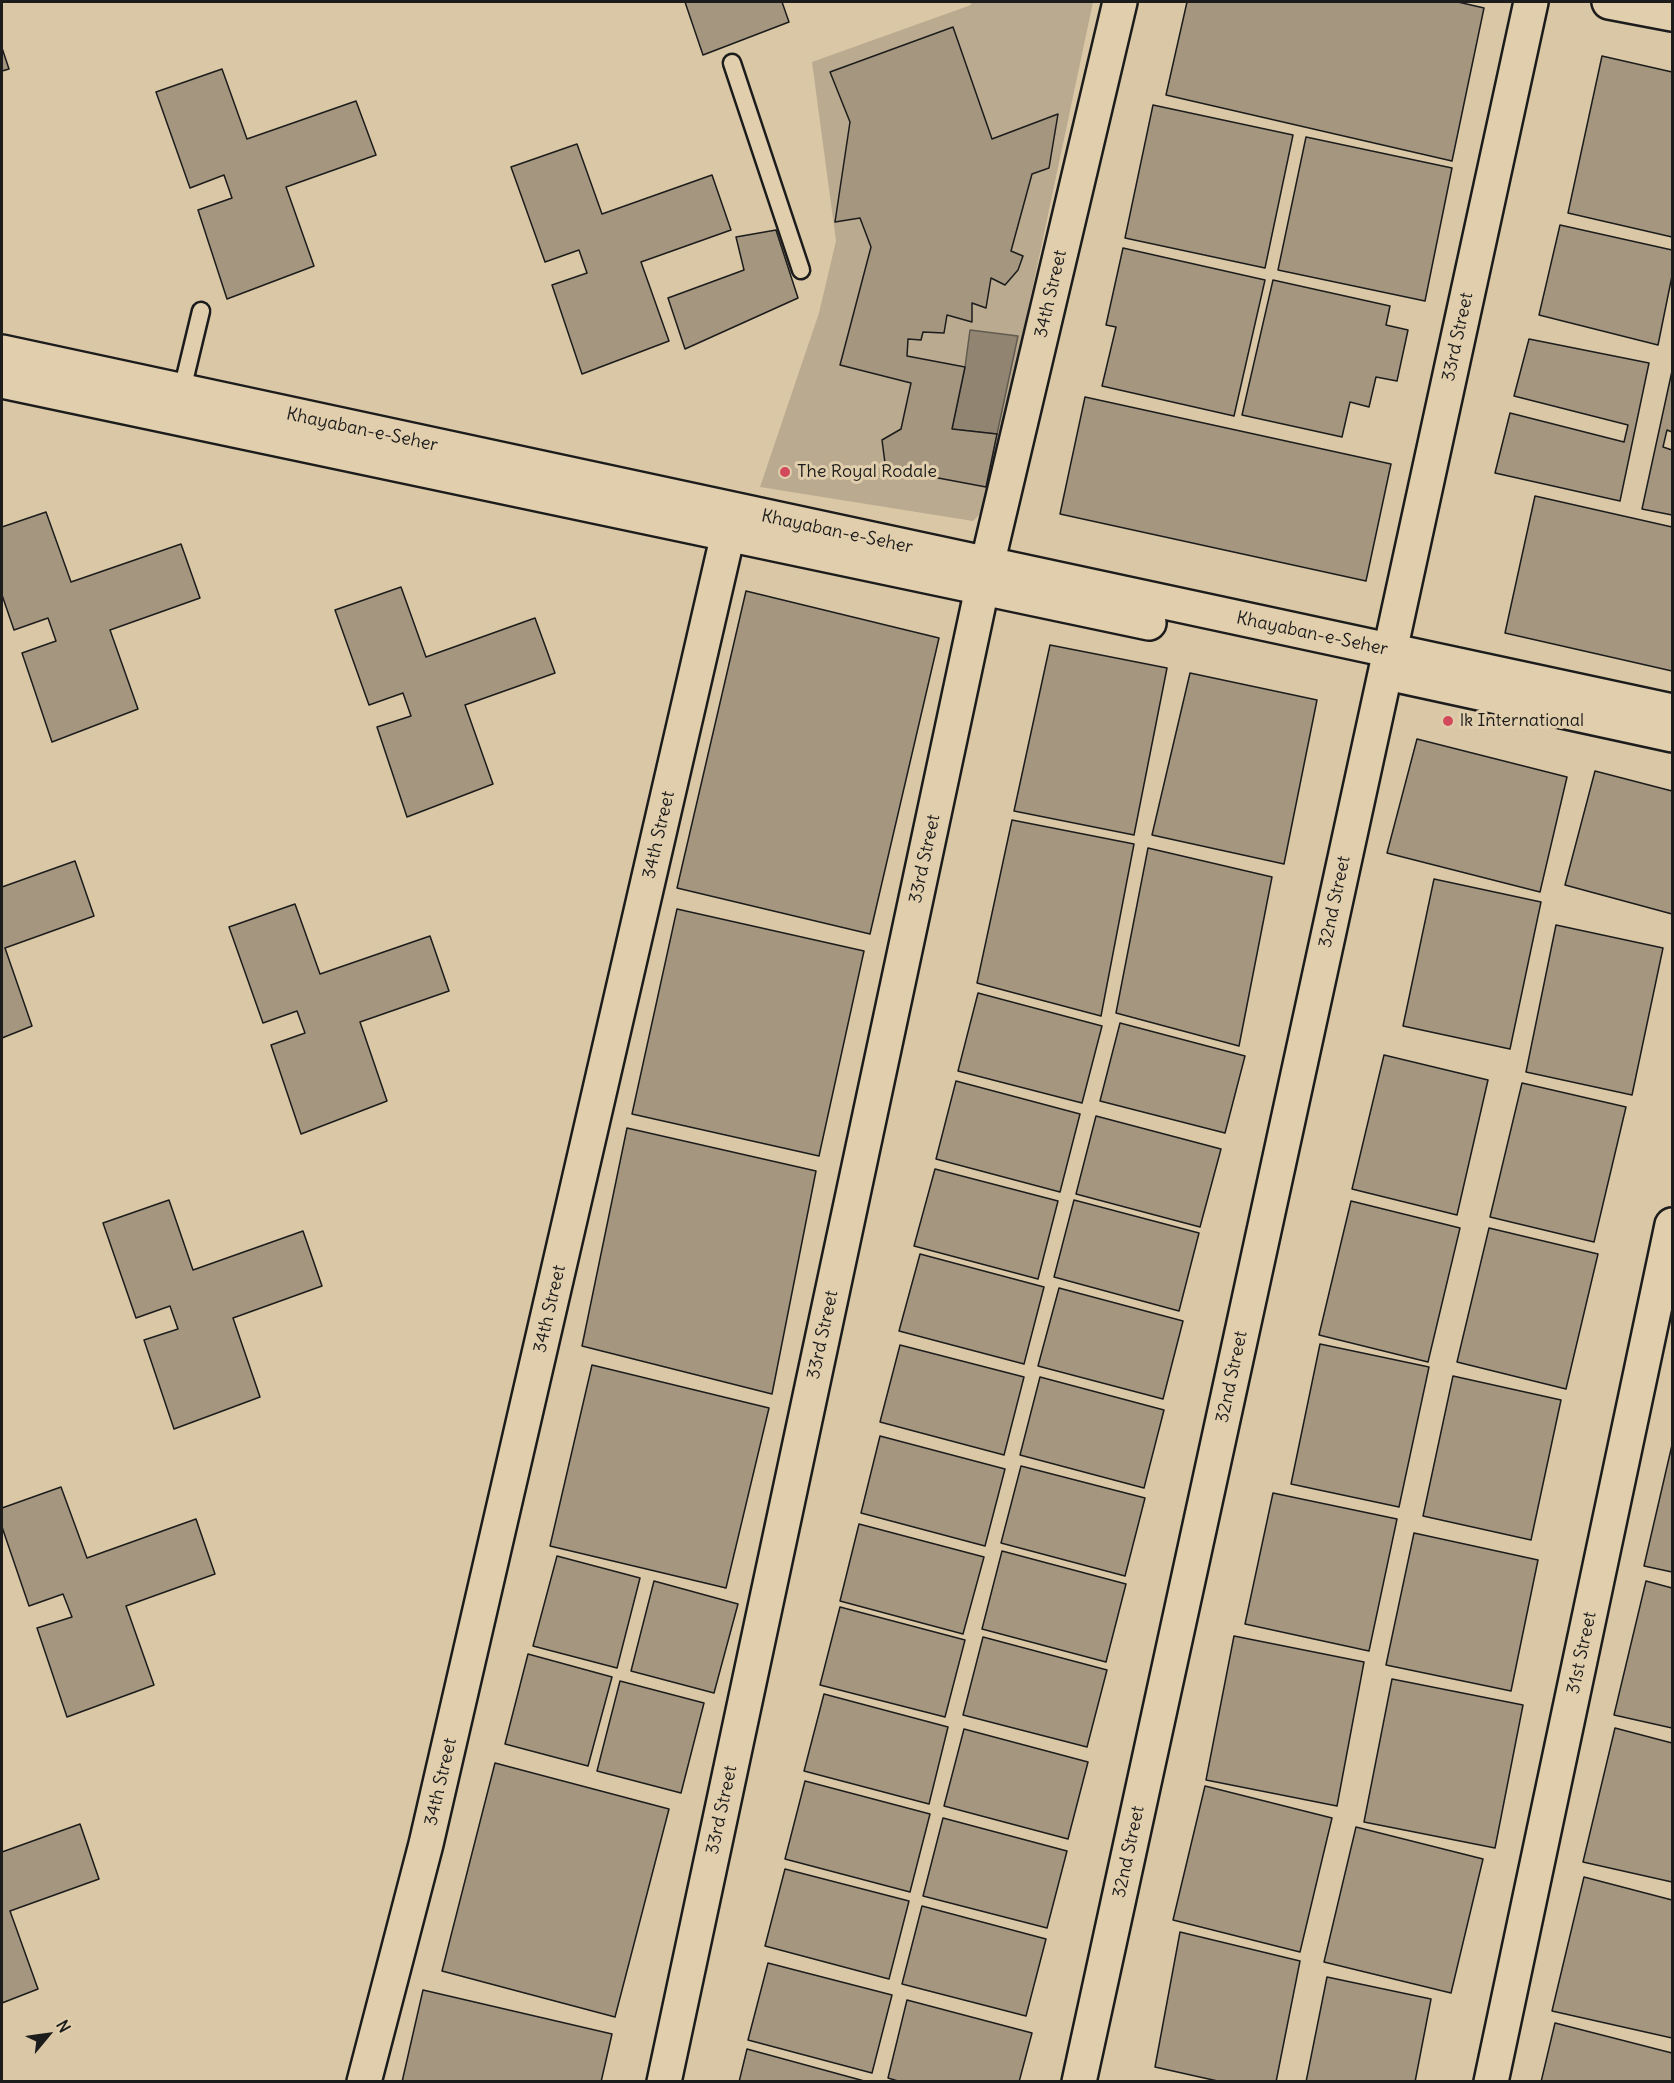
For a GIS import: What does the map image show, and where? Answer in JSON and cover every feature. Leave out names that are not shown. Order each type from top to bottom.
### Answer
[{"type":"street","name":"34th Street","points":[[985,576],[1120,2]]},
{"type":"street","name":"33rd Street","points":[[1387,662],[1531,2]]},
{"type":"street","points":[[1609,2],[1672,14]]},
{"type":"street","name":"Khayaban-e-Seher","points":[[2,352],[179,404],[728,534],[985,576]]},
{"type":"street","name":"Khayaban-e-Seher","points":[[2,381],[179,404],[1387,662],[1672,735]]},
{"type":"street","name":"34th Street","points":[[363,2082],[426,1844],[728,534]]},
{"type":"street","name":"33rd Street","points":[[664,2082],[985,576]]},
{"type":"street","name":"Khayaban-e-Seher","points":[[1387,662],[1672,711]]},
{"type":"street","name":"32nd Street","points":[[1079,2082],[1387,662]]},
{"type":"street","name":"31st Street","points":[[1491,2082],[1672,1225]]},
{"type":"lane","points":[[732,63],[801,270]]},
{"type":"lane","points":[[179,404],[201,310]]},
{"type":"shaded area","points":[[970,2],[1093,2],[986,508],[973,521],[760,487],[819,313],[836,241],[812,62],[971,5]]},
{"type":"shaded area","points":[[970,330],[1018,336],[997,434],[952,429]]},
{"type":"building","points":[[685,2],[782,2],[789,22],[703,55]]},
{"type":"building","points":[[1187,2],[1458,2],[1484,8],[1452,161],[1166,95]]},
{"type":"building","points":[[953,27],[992,139],[1058,114],[1049,168],[1032,174],[1011,251],[1023,256],[1018,270],[1005,285],[991,278],[986,308],[972,303],[972,322],[947,315],[944,333],[923,332],[921,340],[908,339],[907,356],[965,367],[952,429],[997,434],[986,487],[901,471],[885,463],[882,440],[901,429],[911,383],[840,365],[871,247],[860,218],[835,222],[850,122],[830,72]]},
{"type":"building","points":[[2,48],[9,69],[2,71]]},
{"type":"building","points":[[1602,56],[1672,72],[1672,237],[1568,213]]},
{"type":"building","points":[[222,69],[247,139],[356,101],[376,155],[286,187],[314,266],[227,299],[198,210],[232,198],[224,175],[190,188],[156,92]]},
{"type":"building","points":[[1153,105],[1293,135],[1265,268],[1125,238]]},
{"type":"building","points":[[1306,137],[1452,168],[1425,301],[1278,270]]},
{"type":"building","points":[[577,144],[602,214],[712,175],[731,230],[641,262],[669,341],[582,374],[552,285],[587,273],[579,250],[545,262],[511,167]]},
{"type":"building","points":[[1560,225],[1672,250],[1672,276],[1658,345],[1539,315]]},
{"type":"building","points":[[776,230],[798,298],[685,349],[668,298],[744,270],[736,237]]},
{"type":"building","points":[[1123,248],[1265,280],[1234,416],[1102,386],[1116,327],[1106,325]]},
{"type":"building","points":[[1273,280],[1390,306],[1386,325],[1408,330],[1397,381],[1376,377],[1369,407],[1350,402],[1342,437],[1242,415]]},
{"type":"building","points":[[1529,339],[1649,363],[1620,501],[1495,473],[1510,413],[1624,442],[1628,425],[1514,396]]},
{"type":"building","points":[[1672,371],[1672,432],[1667,430],[1663,447],[1672,450],[1672,515],[1642,509]]},
{"type":"building","points":[[1085,397],[1391,464],[1366,581],[1060,514]]},
{"type":"building","points":[[1535,496],[1672,527],[1672,671],[1505,633]]},
{"type":"building","points":[[46,512],[71,582],[181,544],[200,598],[110,630],[138,709],[52,742],[22,653],[56,641],[48,618],[14,630],[2,595],[2,527]]},
{"type":"building","points":[[401,587],[426,657],[535,618],[555,673],[465,705],[493,784],[407,817],[377,727],[411,716],[403,693],[369,705],[335,610]]},
{"type":"building","points":[[746,591],[939,638],[870,934],[677,888]]},
{"type":"building","points":[[1050,645],[1167,668],[1134,835],[1014,811]]},
{"type":"building","points":[[1190,673],[1317,700],[1284,864],[1152,835]]},
{"type":"building","points":[[1417,739],[1567,777],[1540,892],[1387,853]]},
{"type":"building","points":[[1595,771],[1672,791],[1672,914],[1565,885]]},
{"type":"building","points":[[1012,820],[1134,844],[1101,1016],[977,983]]},
{"type":"building","points":[[1148,848],[1272,877],[1239,1046],[1116,1013]]},
{"type":"building","points":[[75,861],[94,916],[5,948],[32,1026],[2,1038],[2,887]]},
{"type":"building","points":[[1434,879],[1541,902],[1510,1049],[1403,1026]]},
{"type":"building","points":[[295,904],[320,974],[430,936],[449,991],[360,1022],[387,1101],[301,1134],[271,1045],[305,1033],[297,1011],[263,1023],[229,927]]},
{"type":"building","points":[[677,909],[864,951],[819,1156],[632,1114]]},
{"type":"building","points":[[1556,925],[1663,948],[1632,1095],[1526,1072]]},
{"type":"building","points":[[978,993],[1102,1026],[1082,1103],[958,1071]]},
{"type":"building","points":[[1120,1023],[1245,1056],[1225,1133],[1100,1101]]},
{"type":"building","points":[[1384,1055],[1488,1080],[1457,1215],[1352,1189]]},
{"type":"building","points":[[956,1081],[1080,1114],[1060,1192],[936,1159]]},
{"type":"building","points":[[1522,1083],[1626,1107],[1594,1242],[1490,1217]]},
{"type":"building","points":[[1096,1116],[1221,1149],[1200,1227],[1076,1194]]},
{"type":"building","points":[[627,1128],[816,1171],[772,1394],[582,1346]]},
{"type":"building","points":[[935,1169],[1058,1201],[1038,1279],[914,1246]]},
{"type":"building","points":[[169,1200],[193,1270],[303,1231],[322,1286],[233,1318],[260,1397],[174,1429],[144,1340],[178,1329],[170,1306],[136,1318],[103,1223]]},
{"type":"building","points":[[1074,1200],[1199,1233],[1179,1311],[1054,1277]]},
{"type":"building","points":[[1351,1201],[1460,1228],[1428,1362],[1319,1335]]},
{"type":"building","points":[[1489,1228],[1598,1254],[1566,1389],[1457,1362]]},
{"type":"building","points":[[920,1254],[1044,1287],[1024,1364],[899,1331]]},
{"type":"building","points":[[1059,1288],[1183,1321],[1163,1399],[1038,1366]]},
{"type":"building","points":[[1320,1344],[1429,1367],[1399,1507],[1291,1484]]},
{"type":"building","points":[[900,1345],[1024,1377],[1004,1455],[880,1422]]},
{"type":"building","points":[[592,1365],[769,1408],[726,1588],[550,1546]]},
{"type":"building","points":[[1453,1376],[1561,1400],[1531,1540],[1423,1516]]},
{"type":"building","points":[[1040,1377],[1164,1410],[1144,1488],[1020,1455]]},
{"type":"building","points":[[880,1436],[1005,1469],[985,1546],[861,1513]]},
{"type":"building","points":[[1672,1445],[1672,1572],[1644,1566]]},
{"type":"building","points":[[1021,1466],[1145,1498],[1125,1576],[1001,1543]]},
{"type":"building","points":[[61,1487],[87,1558],[196,1519],[215,1574],[126,1606],[154,1685],[67,1717],[37,1628],[72,1617],[63,1594],[29,1606],[2,1527],[2,1508]]},
{"type":"building","points":[[1273,1493],[1397,1519],[1369,1651],[1245,1624]]},
{"type":"building","points":[[859,1524],[984,1557],[963,1634],[840,1601]]},
{"type":"building","points":[[1414,1533],[1538,1560],[1511,1691],[1386,1665]]},
{"type":"building","points":[[1002,1551],[1126,1584],[1106,1662],[982,1629]]},
{"type":"building","points":[[557,1556],[640,1578],[617,1668],[533,1646]]},
{"type":"building","points":[[654,1581],[738,1604],[714,1693],[631,1671]]},
{"type":"building","points":[[1646,1581],[1672,1588],[1672,1728],[1614,1715]]},
{"type":"building","points":[[840,1607],[965,1640],[945,1717],[820,1685]]},
{"type":"building","points":[[1234,1636],[1364,1662],[1337,1806],[1206,1780]]},
{"type":"building","points":[[983,1637],[1107,1670],[1087,1747],[963,1715]]},
{"type":"building","points":[[528,1654],[612,1677],[588,1766],[505,1744]]},
{"type":"building","points":[[1392,1679],[1523,1705],[1495,1848],[1364,1822]]},
{"type":"building","points":[[620,1681],[704,1703],[681,1793],[597,1771]]},
{"type":"building","points":[[824,1694],[948,1727],[929,1804],[804,1771]]},
{"type":"building","points":[[1615,1728],[1672,1743],[1672,1882],[1583,1862]]},
{"type":"building","points":[[964,1729],[1088,1762],[1068,1839],[944,1806]]},
{"type":"building","points":[[495,1763],[669,1809],[615,2017],[442,1971]]},
{"type":"building","points":[[805,1781],[930,1814],[910,1892],[785,1859]]},
{"type":"building","points":[[1205,1786],[1332,1818],[1300,1952],[1173,1920]]},
{"type":"building","points":[[943,1818],[1067,1851],[1047,1928],[923,1896]]},
{"type":"building","points":[[80,1824],[99,1879],[10,1911],[38,1989],[2,2003],[2,1852]]},
{"type":"building","points":[[1356,1827],[1483,1859],[1451,1993],[1324,1962]]},
{"type":"building","points":[[785,1869],[909,1901],[889,1979],[765,1946]]},
{"type":"building","points":[[1584,1877],[1672,1900],[1672,2038],[1552,2011]]},
{"type":"building","points":[[922,1906],[1046,1939],[1026,2016],[902,1984]]},
{"type":"building","points":[[1180,1932],[1300,1961],[1276,2082],[1222,2082],[1155,2067]]},
{"type":"building","points":[[768,1963],[892,1995],[872,2073],[748,2040]]},
{"type":"building","points":[[1327,1977],[1431,1999],[1415,2082],[1306,2082]]},
{"type":"building","points":[[423,1990],[612,2034],[601,2082],[402,2082]]},
{"type":"building","points":[[907,2000],[1032,2033],[1019,2082],[901,2082],[888,2078]]},
{"type":"building","points":[[1555,2023],[1672,2053],[1672,2082],[1541,2082]]},
{"type":"building","points":[[747,2049],[868,2082],[739,2082]]},
{"type":"place","name":"The Royal Rodale","points":[[785,472]]},
{"type":"place","name":"lk International","points":[[1448,721]]}]
